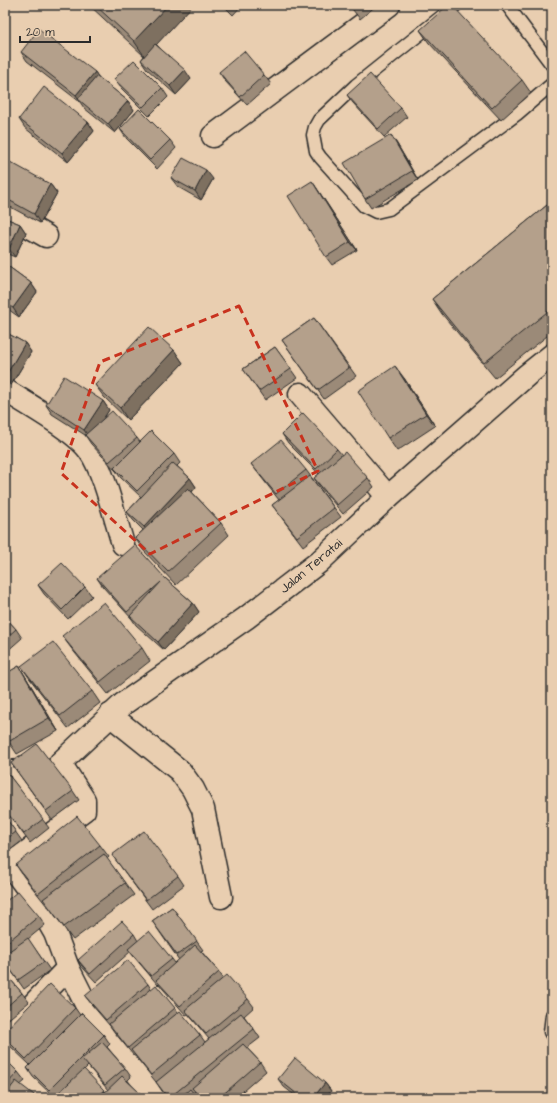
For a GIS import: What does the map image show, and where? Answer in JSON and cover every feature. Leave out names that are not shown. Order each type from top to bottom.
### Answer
[{"type":"street","points":[[213,136],[389,5]]},
{"type":"street","points":[[5,213],[46,236]]},
{"type":"street","name":"Jalan Teratai","points":[[8,867],[84,810],[84,800],[60,763],[110,715],[319,562],[388,497],[527,375],[552,355]]},
{"type":"street","points":[[5,390],[76,437],[89,450],[100,471],[123,544]]},
{"type":"street","points":[[300,394],[388,497]]},
{"type":"street","points":[[110,715],[180,771],[193,789],[203,809],[221,897]]},
{"type":"street","points":[[8,867],[36,900],[55,933],[68,968],[91,1014],[156,1098]]},
{"type":"street","points":[[5,1034],[68,968]]},
{"type":"street","points":[[5,1050],[44,1098]]},
{"type":"lane","points":[[456,5],[356,85],[319,120],[315,127],[314,142],[320,157],[364,206],[376,212],[389,209],[517,114],[552,84]]},
{"type":"lane","points":[[507,5],[552,65]]},
{"type":"lane","points":[[552,1015],[550,1032],[552,1035]]},
{"type":"path","points":[[5,758],[13,760],[26,754]]},
{"type":"highlighted area","points":[[239,306],[318,471],[150,554],[61,473],[100,362]]},
{"type":"building","points":[[95,5],[168,5],[134,41]]},
{"type":"building","points":[[350,5],[360,5],[353,10]]},
{"type":"building","points":[[448,5],[452,5],[522,80],[492,108],[420,30]]},
{"type":"building","points":[[39,29],[95,72],[76,95],[21,52]]},
{"type":"building","points":[[155,44],[185,70],[170,86],[141,60]]},
{"type":"building","points":[[244,51],[264,75],[240,97],[219,72]]},
{"type":"building","points":[[134,60],[162,88],[143,107],[114,79]]},
{"type":"building","points":[[370,74],[401,108],[378,129],[347,95]]},
{"type":"building","points":[[97,76],[128,101],[108,124],[78,99]]},
{"type":"building","points":[[44,87],[88,122],[62,153],[19,119]]},
{"type":"building","points":[[139,109],[170,140],[150,160],[120,129]]},
{"type":"building","points":[[391,135],[412,171],[365,199],[344,163]]},
{"type":"building","points":[[183,158],[206,170],[195,191],[171,178]]},
{"type":"building","points":[[10,162],[50,184],[34,214],[5,198],[5,170]]},
{"type":"building","points":[[312,181],[350,242],[326,257],[288,196]]},
{"type":"building","points":[[552,201],[552,308],[484,363],[432,299]]},
{"type":"building","points":[[5,218],[20,224],[9,249],[5,247]]},
{"type":"building","points":[[5,264],[31,283],[13,308],[5,303]]},
{"type":"building","points":[[314,318],[349,368],[318,390],[282,340]]},
{"type":"building","points":[[149,327],[174,350],[120,408],[95,385]]},
{"type":"building","points":[[5,332],[25,343],[5,377]]},
{"type":"building","points":[[275,347],[291,369],[259,391],[243,369]]},
{"type":"building","points":[[395,366],[426,414],[388,438],[358,391]]},
{"type":"building","points":[[64,376],[103,401],[84,430],[46,405]]},
{"type":"building","points":[[112,411],[137,438],[109,462],[85,435]]},
{"type":"building","points":[[303,413],[337,449],[316,469],[282,434]]},
{"type":"building","points":[[151,431],[174,454],[137,491],[114,468]]},
{"type":"building","points":[[281,440],[306,470],[276,494],[251,464]]},
{"type":"building","points":[[345,452],[368,478],[337,505],[314,478]]},
{"type":"building","points":[[173,463],[190,478],[144,527],[127,512]]},
{"type":"building","points":[[310,476],[334,508],[297,537],[272,505]]},
{"type":"building","points":[[188,488],[221,523],[168,572],[135,538]]},
{"type":"building","points":[[135,545],[165,578],[193,603],[158,642],[130,616],[161,582],[127,612],[97,578]]},
{"type":"building","points":[[62,563],[85,587],[62,610],[38,585]]},
{"type":"building","points":[[104,602],[142,648],[100,682],[62,636]]},
{"type":"building","points":[[5,617],[16,629],[5,639]]},
{"type":"building","points":[[53,642],[92,691],[60,716],[21,666]]},
{"type":"building","points":[[19,666],[49,718],[8,742],[5,736],[5,674]]},
{"type":"building","points":[[37,744],[73,791],[46,811],[11,763]]},
{"type":"building","points":[[5,770],[43,819],[24,834],[5,810]]},
{"type":"building","points":[[77,816],[100,845],[38,894],[16,865]]},
{"type":"building","points":[[5,817],[16,832],[5,840]]},
{"type":"building","points":[[144,831],[178,876],[146,900],[112,855]]},
{"type":"building","points":[[104,854],[125,883],[64,927],[43,899]]},
{"type":"building","points":[[18,891],[39,916],[5,944],[5,902]]},
{"type":"building","points":[[172,907],[197,941],[177,955],[152,921]]},
{"type":"building","points":[[122,921],[134,934],[90,974],[78,960]]},
{"type":"building","points":[[149,931],[172,959],[151,976],[128,949]]},
{"type":"building","points":[[28,938],[44,962],[18,980],[5,962],[5,954]]},
{"type":"building","points":[[195,945],[219,972],[180,1006],[156,980]]},
{"type":"building","points":[[128,960],[148,984],[106,1020],[85,996]]},
{"type":"building","points":[[5,973],[22,993],[5,1008]]},
{"type":"building","points":[[227,975],[248,999],[206,1034],[185,1010]]},
{"type":"building","points":[[50,984],[75,1008],[26,1059],[5,1038],[5,1031]]},
{"type":"building","points":[[156,985],[175,1008],[128,1048],[109,1024]]},
{"type":"building","points":[[180,1011],[200,1035],[151,1075],[131,1050]]},
{"type":"building","points":[[82,1013],[104,1035],[49,1090],[27,1068]]},
{"type":"building","points":[[241,1013],[254,1029],[168,1098],[156,1082]]},
{"type":"building","points":[[102,1042],[125,1068],[105,1085],[82,1059]]},
{"type":"building","points":[[243,1044],[260,1062],[219,1098],[201,1098],[192,1088]]},
{"type":"building","points":[[295,1058],[325,1083],[313,1098],[302,1098],[278,1079]]},
{"type":"building","points":[[5,1059],[18,1072],[5,1086]]},
{"type":"building","points":[[84,1069],[104,1090],[95,1098],[53,1098]]},
{"type":"building","points":[[122,1076],[141,1094],[137,1098],[99,1098]]},
{"type":"building","points":[[16,1081],[38,1098],[5,1098],[5,1095]]},
{"type":"building","points":[[190,1089],[197,1098],[180,1098]]}]
